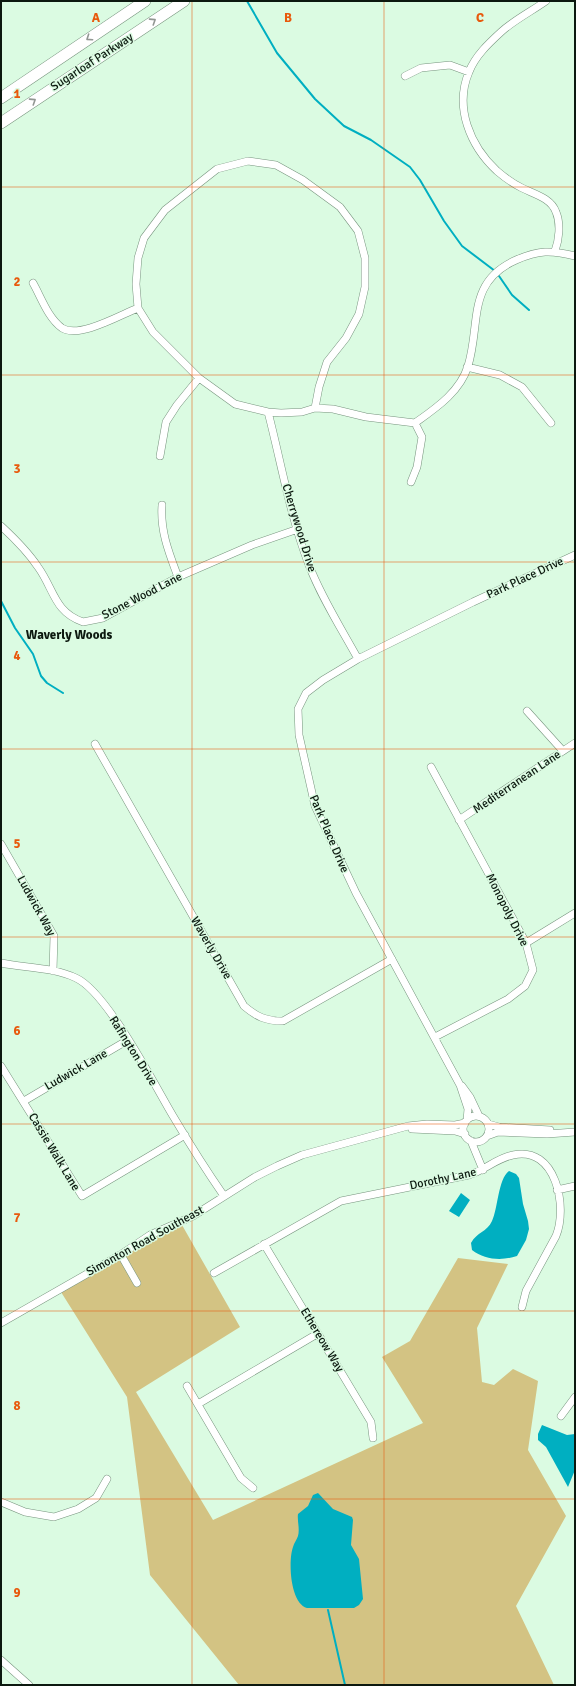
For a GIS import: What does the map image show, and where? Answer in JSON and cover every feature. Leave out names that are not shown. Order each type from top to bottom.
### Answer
[{"type":"highway","name":"Sugarloaf Parkway","points":[[1,98],[145,1]]},
{"type":"highway","name":"Sugarloaf Parkway","points":[[1,122],[184,1]]},
{"type":"street","points":[[546,1],[502,30],[479,54],[469,72],[464,92],[463,110],[469,133],[480,152],[497,170],[521,187],[544,198],[556,212],[559,239],[555,251]]},
{"type":"street","points":[[405,76],[421,68],[450,65],[469,72]]},
{"type":"street","points":[[315,408],[319,387],[327,362],[346,338],[359,314],[365,287],[365,258],[358,232],[340,207],[303,180],[276,165],[248,161],[217,169],[165,210],[144,238],[138,258],[136,284],[138,308],[152,332],[199,378],[235,404],[268,412],[302,412],[315,408],[333,409],[366,417],[415,423],[451,395],[467,367],[479,302],[488,280],[502,266],[540,252],[555,251],[575,256]]},
{"type":"street","points":[[33,283],[53,318],[62,328],[73,332],[88,329],[138,308]]},
{"type":"street","points":[[467,367],[500,375],[522,387],[551,423]]},
{"type":"street","points":[[160,456],[166,422],[177,405],[199,378]]},
{"type":"street","name":"Cherrywood Drive","points":[[268,412],[308,564],[358,659]]},
{"type":"street","points":[[411,482],[417,467],[422,437],[415,423]]},
{"type":"street","points":[[162,505],[161,521],[167,548],[178,577]]},
{"type":"street","name":"Stone Wood Lane","points":[[1,526],[38,566],[56,602],[66,613],[83,622],[103,618],[178,577],[252,545],[298,529]]},
{"type":"street","name":"Park Place Drive","points":[[466,1121],[468,1109],[460,1085],[356,893],[315,806],[298,735],[298,709],[306,693],[323,680],[358,659],[473,602],[575,555]]},
{"type":"street","points":[[527,711],[563,751]]},
{"type":"street","name":"Mediterranean Lane","points":[[459,820],[575,743]]},
{"type":"street","name":"Waverly Drive","points":[[95,744],[244,1006],[257,1016],[268,1021],[283,1021],[392,959]]},
{"type":"street","name":"Monopoly Drive","points":[[431,766],[526,943],[532,970],[525,986],[508,999],[435,1037]]},
{"type":"street","name":"Ludwick Way","points":[[1,844],[54,936],[53,971]]},
{"type":"street","points":[[526,943],[575,913]]},
{"type":"street","name":"Rafington Drive","points":[[1,963],[53,971],[76,978],[95,993],[128,1040],[185,1136],[224,1196]]},
{"type":"street","name":"Ludwick Lane","points":[[24,1101],[128,1040]]},
{"type":"street","name":"Cassie Walk Lane","points":[[1,1066],[82,1196],[185,1136]]},
{"type":"street","name":"Park Place Drive","points":[[460,1085],[470,1097],[479,1116]]},
{"type":"street","points":[[402,1128],[427,1124],[455,1125],[479,1116],[486,1120],[489,1132],[479,1157]]},
{"type":"street","points":[[464,1134],[466,1121]]},
{"type":"street","points":[[488,1124],[499,1127],[547,1129],[562,1132]]},
{"type":"street","points":[[402,1128],[455,1131],[464,1134],[471,1141],[479,1157],[483,1170]]},
{"type":"street","name":"Simonton Road Southeast","points":[[1,1323],[121,1254],[150,1235],[193,1216],[268,1170],[302,1155],[355,1139],[402,1128]]},
{"type":"street","points":[[471,1141],[476,1142],[498,1132],[547,1134],[575,1132]]},
{"type":"street","name":"Dorothy Lane","points":[[214,1273],[341,1201],[469,1175],[483,1170],[514,1154],[539,1159],[548,1166],[557,1185],[561,1214],[560,1228],[526,1291],[522,1307]]},
{"type":"street","points":[[558,1190],[575,1186]]},
{"type":"street","name":"Ethereow Way","points":[[264,1244],[370,1422],[373,1438]]},
{"type":"street","points":[[121,1254],[137,1283]]},
{"type":"street","points":[[198,1404],[318,1334]]},
{"type":"street","points":[[187,1386],[241,1478],[253,1488]]},
{"type":"street","points":[[561,1416],[575,1397]]},
{"type":"street","points":[[1,1502],[25,1512],[54,1517],[78,1509],[96,1498],[107,1479]]},
{"type":"street","points":[[1,1660],[29,1685]]},
{"type":"shaded area","points":[[182,1225],[240,1327],[136,1392],[213,1520],[423,1423],[382,1357],[410,1341],[458,1258],[508,1264],[477,1328],[482,1382],[494,1385],[513,1369],[538,1381],[528,1450],[566,1516],[516,1606],[554,1685],[239,1685],[150,1575],[127,1397],[61,1292],[158,1236]]},
{"type":"water","points":[[509,1171],[516,1174],[519,1178],[529,1229],[526,1240],[517,1256],[505,1259],[488,1258],[472,1250],[471,1243],[476,1236],[490,1225],[494,1216],[500,1187],[505,1175]]},
{"type":"water","points":[[461,1193],[470,1200],[459,1217],[449,1211]]},
{"type":"water","points":[[542,1425],[567,1435],[575,1434],[575,1470],[568,1487],[546,1447],[538,1440],[538,1434]]},
{"type":"water","points":[[318,1493],[333,1509],[352,1517],[353,1520],[351,1545],[359,1559],[363,1599],[359,1605],[354,1608],[307,1608],[301,1605],[294,1590],[291,1571],[291,1553],[299,1533],[298,1514],[308,1506],[313,1495]]},
{"type":"waterway","points":[[247,1],[277,53],[315,99],[344,126],[371,140],[410,167],[420,180],[444,221],[462,246],[495,271]]},
{"type":"waterway","points":[[499,276],[512,295],[529,310]]},
{"type":"waterway","points":[[1,601],[15,628],[33,654],[41,676],[47,683],[63,693]]},
{"type":"waterway","points":[[328,1610],[345,1685]]},
{"type":"district","name":"Waverly Woods","points":[[69,635]]}]
